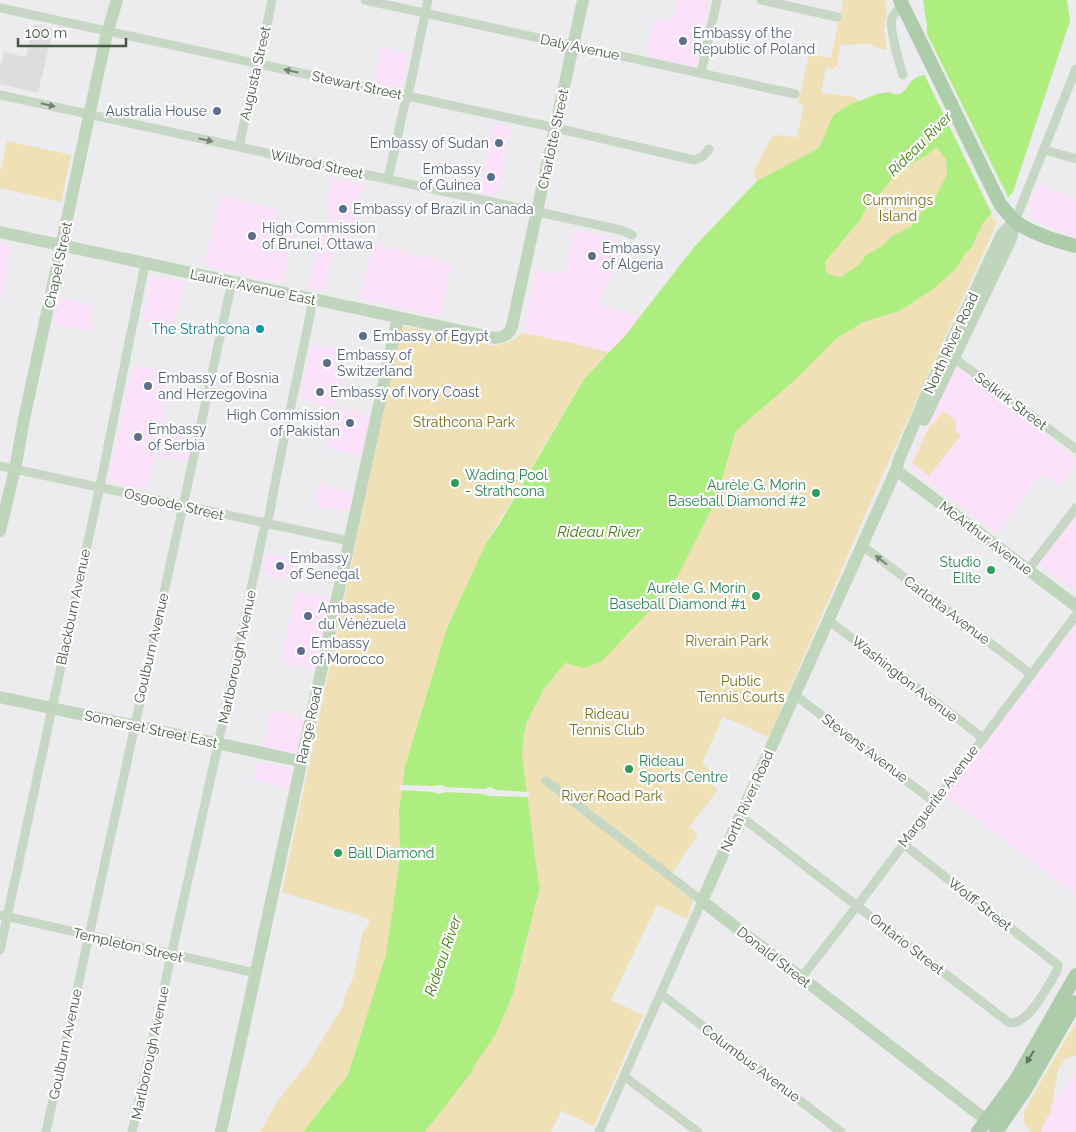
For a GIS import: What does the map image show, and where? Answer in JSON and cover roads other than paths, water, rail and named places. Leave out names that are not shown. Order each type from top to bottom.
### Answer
[{"type":"main road","points":[[903,7],[1002,207],[1015,222],[1076,246]]},
{"type":"main road","points":[[996,1128],[1016,1080],[1076,975]]},
{"type":"main road","points":[[978,1132],[996,1128],[1026,1090],[1076,1002]]},
{"type":"street","name":"Chapel Street","points":[[0,531],[116,0]]},
{"type":"street","name":"Augusta Street","points":[[238,146],[272,0]]},
{"type":"street","name":"Daly Avenue","points":[[365,0],[795,94]]},
{"type":"street","points":[[388,179],[428,0]]},
{"type":"street","name":"Charlotte Street","points":[[506,335],[512,326],[583,0]]},
{"type":"street","points":[[701,73],[718,0]]},
{"type":"street","points":[[761,0],[837,17]]},
{"type":"street","points":[[903,7],[894,14],[892,20],[894,42],[903,75]]},
{"type":"street","name":"Stewart Street","points":[[0,8],[556,128],[694,160],[702,157],[710,149]]},
{"type":"street","name":"North River Road","points":[[599,1132],[828,620],[863,546],[928,391],[950,355],[1011,239],[1015,222],[1076,70]]},
{"type":"street","name":"Wilbrod Street","points":[[0,95],[621,230],[632,236]]},
{"type":"street","points":[[1045,150],[1076,158]]},
{"type":"street","name":"Laurier Avenue East","points":[[0,232],[495,338],[506,335]]},
{"type":"street","name":"Blackburn Avenue","points":[[0,950],[4,916],[100,487],[145,264]]},
{"type":"street","name":"Goulburn Avenue","points":[[46,1132],[230,291],[230,282]]},
{"type":"street","name":"Marlborough Avenue","points":[[132,1132],[219,743],[265,524],[269,516],[285,429],[298,378],[313,300]]},
{"type":"street","name":"Range Road","points":[[222,1132],[398,318]]},
{"type":"street","name":"Selkirk Street","points":[[950,355],[1076,450]]},
{"type":"street","name":"Osgoode Street","points":[[0,466],[349,541]]},
{"type":"street","name":"McArthur Avenue","points":[[896,470],[1076,606]]},
{"type":"street","points":[[1028,570],[1076,508]]},
{"type":"street","name":"Carlotta Avenue","points":[[863,546],[1031,674]]},
{"type":"street","name":"Marguerite Avenue","points":[[800,978],[857,906],[1076,615]]},
{"type":"street","name":"Washington Avenue","points":[[828,620],[982,738]]},
{"type":"street","name":"Stevens Avenue","points":[[795,695],[934,802]]},
{"type":"street","name":"Somerset Street East","points":[[0,697],[302,760]]},
{"type":"street","name":"Donald Street","points":[[546,781],[996,1128]]},
{"type":"street","name":"Ontario Street","points":[[740,816],[1011,1023],[1019,1022],[1030,1011],[1057,971],[1058,965]]},
{"type":"street","name":"Wolff Street","points":[[902,844],[1058,965]]},
{"type":"street","name":"Templeton Street","points":[[4,916],[256,973]]},
{"type":"street","name":"Columbus Avenue","points":[[661,994],[841,1132]]},
{"type":"street","points":[[624,1076],[698,1132]]},
{"type":"water","name":"Rideau River","points":[[923,0],[1067,0],[1070,21],[1013,192],[983,223],[971,248],[956,269],[933,289],[900,311],[863,322],[836,339],[796,379],[736,431],[716,500],[672,587],[601,662],[583,668],[565,663],[544,689],[527,722],[522,754],[540,886],[513,994],[495,1036],[471,1073],[425,1132],[303,1132],[348,1075],[386,955],[400,858],[399,811],[405,766],[447,628],[486,543],[498,526],[583,381],[624,337],[695,246],[757,181],[819,148],[833,115],[849,105],[877,94],[889,92],[901,94],[914,79],[925,74],[927,26]],"holes":[[[936,147],[946,159],[947,175],[934,199],[925,206],[912,226],[892,236],[882,246],[866,255],[860,264],[841,277],[827,274],[825,262],[860,220],[866,208],[892,179]]]},
{"type":"place","name":"Embassy of the Republic of Poland","points":[[683,41]]},
{"type":"place","name":"Australia House","points":[[217,111]]},
{"type":"place","name":"Embassy of Sudan","points":[[499,143]]},
{"type":"place","name":"Embassy of Guinea","points":[[491,177]]},
{"type":"place","name":"Embassy of Brazil in Canada","points":[[343,209]]},
{"type":"place","name":"High Commission of Brunei, Ottawa","points":[[252,236]]},
{"type":"place","name":"Embassy of Algeria","points":[[592,256]]},
{"type":"place","name":"The Strathcona","points":[[260,329]]},
{"type":"place","name":"Embassy of Egypt","points":[[363,336]]},
{"type":"place","name":"Embassy of Switzerland","points":[[327,363]]},
{"type":"place","name":"Embassy of Bosnia and Herzegovina","points":[[148,386]]},
{"type":"place","name":"Embassy of Ivory Coast","points":[[320,392]]},
{"type":"place","name":"High Commission of Pakistan","points":[[350,423]]},
{"type":"place","name":"Embassy of Serbia","points":[[138,437]]},
{"type":"place","name":"Wading Pool - Strathcona","points":[[455,483]]},
{"type":"place","name":"Aurèle G. Morin Baseball Diamond #2","points":[[816,493]]},
{"type":"place","name":"Embassy of Senegal","points":[[280,566]]},
{"type":"place","name":"Studio Elite","points":[[991,570]]},
{"type":"place","name":"Aurèle G. Morin Baseball Diamond #1","points":[[756,596]]},
{"type":"place","name":"Ambassade du Vénézuela","points":[[308,616]]},
{"type":"place","name":"Embassy of Morocco","points":[[301,651]]},
{"type":"place","name":"Rideau Sports Centre","points":[[629,769]]},
{"type":"place","name":"Ball Diamond","points":[[338,853]]},
{"type":"park label","name":"Cummings Island","points":[[898,208]]},
{"type":"park label","name":"Strathcona Park","points":[[464,422]]},
{"type":"park label","name":"Riverain Park","points":[[727,641]]},
{"type":"park label","name":"Public Tennis Courts","points":[[741,690]]},
{"type":"park label","name":"Rideau Tennis Club","points":[[607,722]]},
{"type":"park label","name":"River Road Park","points":[[612,796]]}]
